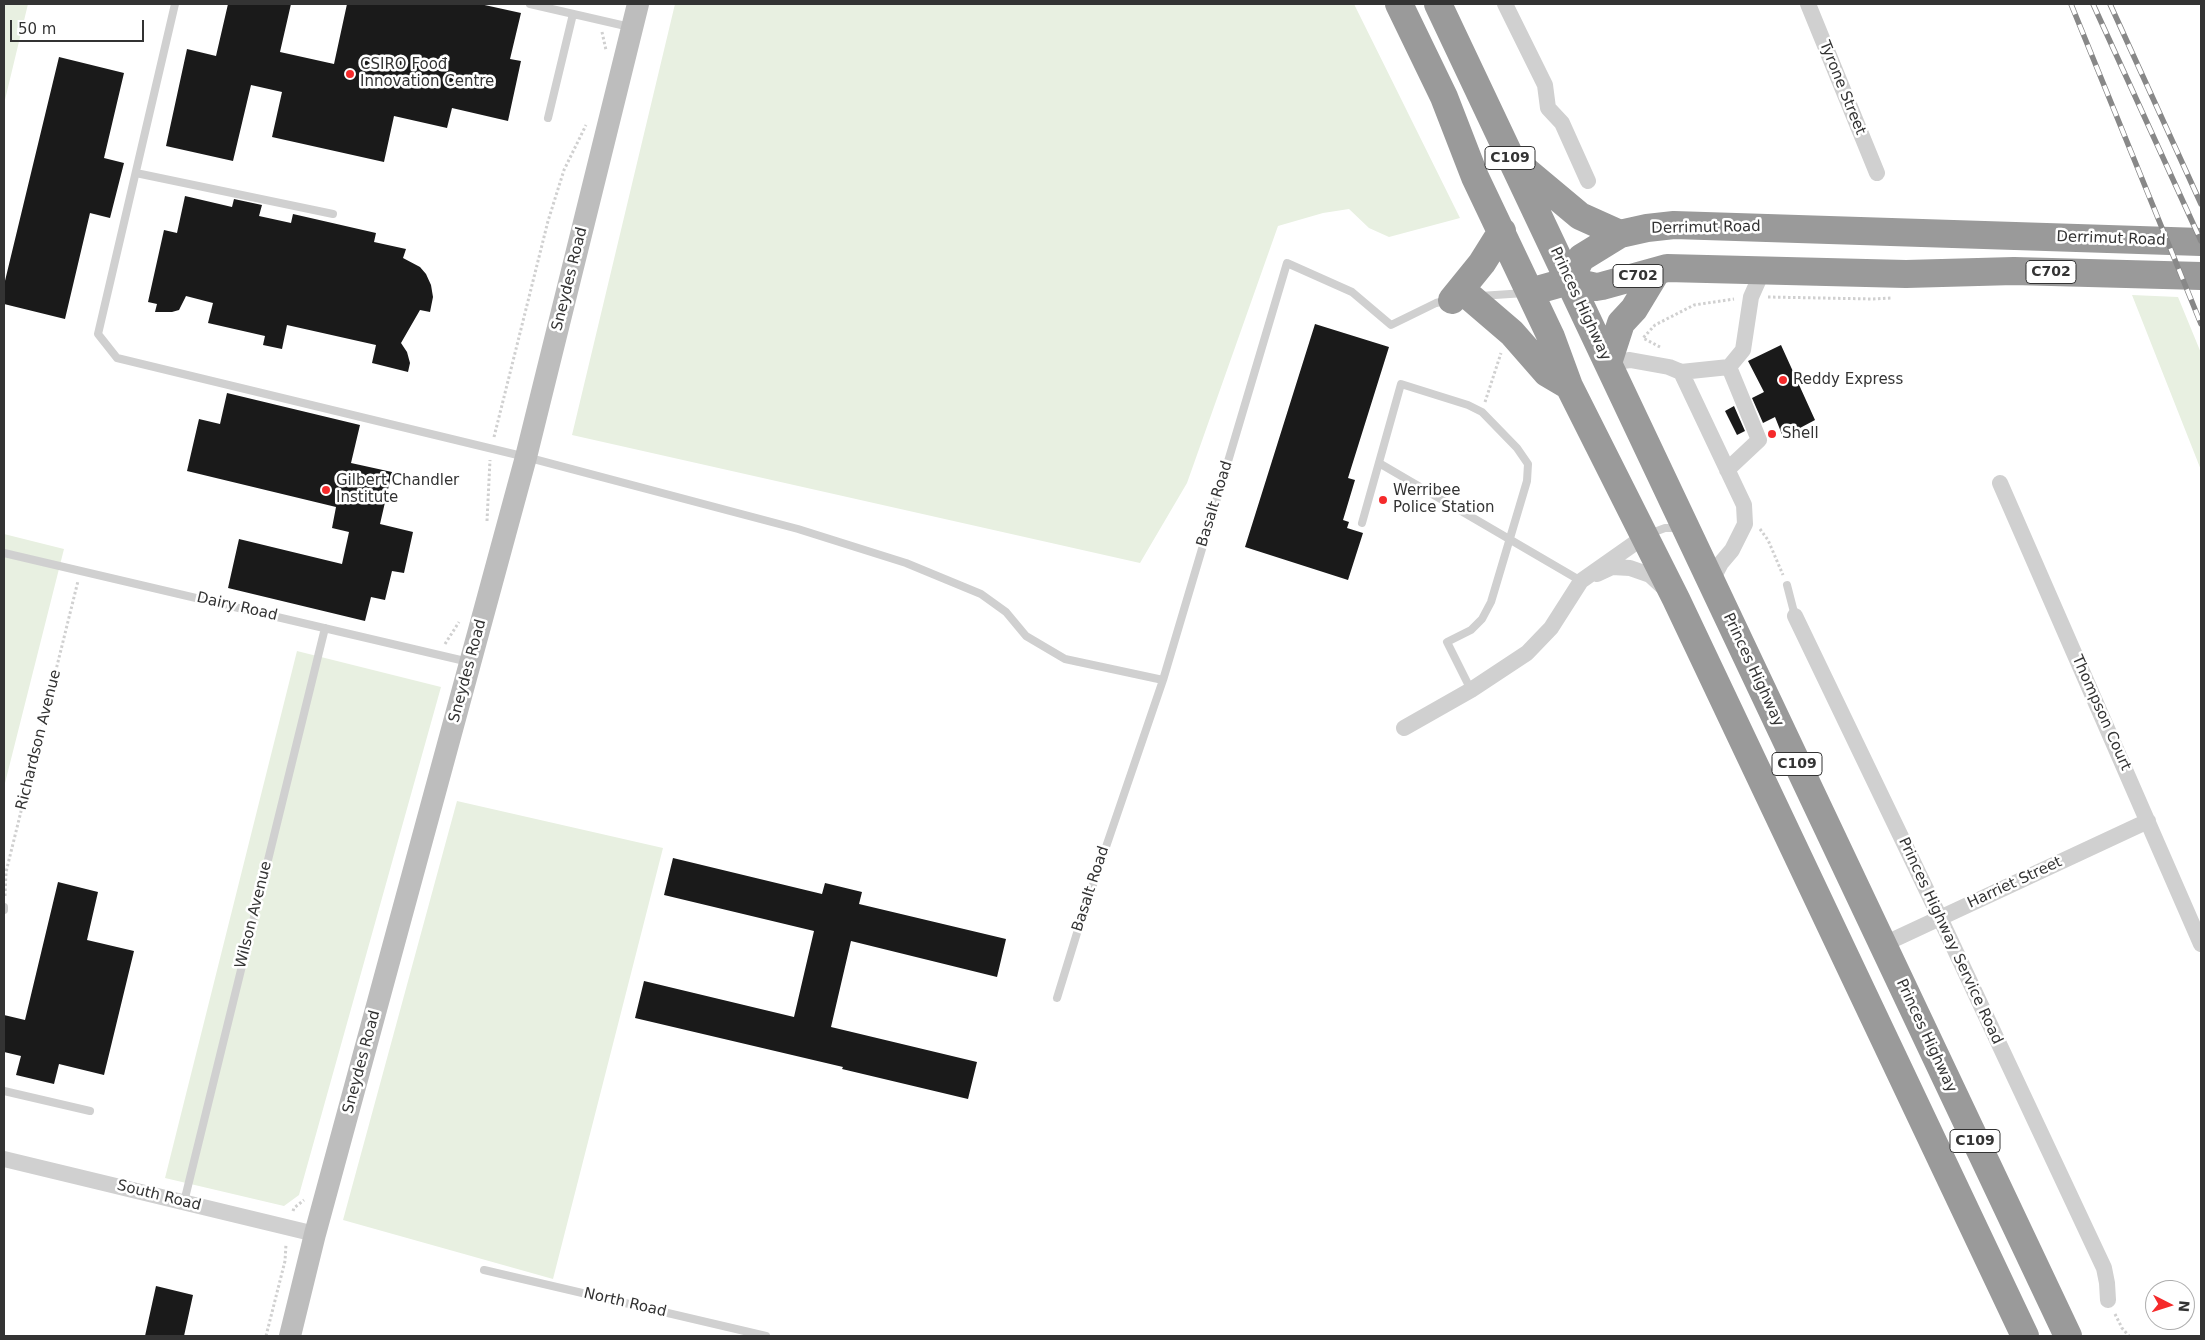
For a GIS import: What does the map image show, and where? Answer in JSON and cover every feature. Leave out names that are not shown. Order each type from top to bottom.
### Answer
[{"type":"highway","name":"C109","points":[[1399,4],[1444,97],[1476,177],[1552,337],[1569,386],[1676,599],[2025,1336]]},
{"type":"highway","name":"Princes Highway","points":[[1438,4],[2068,1336]]},
{"type":"highway","points":[[1511,159],[1580,216],[1620,234]]},
{"type":"highway","name":"Derrimut Road","points":[[1569,281],[1580,258],[1620,234],[1674,225],[2201,242]]},
{"type":"highway","points":[[1502,231],[1461,299],[1512,334],[1547,373],[1569,386]]},
{"type":"highway","name":"C702","points":[[1530,292],[1569,281],[1596,287],[1667,268],[1906,274],[2014,271],[2201,276]]},
{"type":"highway","points":[[1608,363],[1620,323],[1634,309],[1657,271]]},
{"type":"highway","points":[[1847,960],[1882,945]]},
{"type":"main road","name":"Sneydes Road","points":[[290,1336],[315,1234],[526,457],[638,4]]},
{"type":"street","points":[[1505,4],[1544,85],[1548,108],[1562,123],[1588,181]]},
{"type":"street","name":"Tyrone Street","points":[[1808,4],[1877,173]]},
{"type":"street","points":[[1608,363],[1630,360],[1669,367],[1681,372],[1729,368],[1743,350],[1751,297],[1763,270]]},
{"type":"street","points":[[1727,470],[1758,440],[1729,368]]},
{"type":"street","points":[[1681,372],[1744,505],[1745,524],[1732,550],[1721,563],[1711,582]]},
{"type":"street","name":"Thompson Court","points":[[2000,483],[2201,944]]},
{"type":"street","points":[[1404,728],[1471,690],[1527,653],[1551,628],[1581,581],[1645,536]]},
{"type":"street","points":[[1581,581],[1612,567],[1630,568],[1650,575],[1676,599]]},
{"type":"street","name":"Princes Highway Service Road","points":[[1795,616],[1940,918],[2104,1268],[2108,1300]]},
{"type":"street","name":"Harriet Street","points":[[1882,945],[2148,821]]},
{"type":"street","name":"South Road","points":[[4,1159],[315,1234]]},
{"type":"lane","points":[[175,4],[98,334],[117,358],[526,457],[798,529],[906,563],[981,594],[1006,612],[1026,636],[1064,659],[1163,680]]},
{"type":"lane","points":[[530,4],[632,28]]},
{"type":"lane","points":[[548,118],[573,14]]},
{"type":"lane","points":[[136,173],[333,214]]},
{"type":"lane","name":"Basalt Road","points":[[1057,998],[1081,920],[1163,680],[1286,263],[1352,292],[1391,325],[1436,303],[1530,292]]},
{"type":"lane","points":[[1362,523],[1401,384],[1468,405],[1482,412],[1517,448],[1528,464],[1527,481],[1491,602],[1482,619],[1471,630],[1447,642],[1471,690]]},
{"type":"lane","points":[[1379,462],[1581,581]]},
{"type":"lane","points":[[1645,536],[1665,528],[1674,527],[1687,530]]},
{"type":"lane","name":"Dairy Road","points":[[4,553],[471,662]]},
{"type":"lane","name":"Princes Highway Service Road","points":[[1787,585],[1795,616]]},
{"type":"lane","name":"Wilson Avenue","points":[[184,1202],[325,628]]},
{"type":"lane","points":[[4,1091],[90,1111]]},
{"type":"lane","name":"North Road","points":[[484,1270],[766,1336]]},
{"type":"path","points":[[601,20],[608,59]]},
{"type":"path","points":[[486,522],[491,449],[548,220],[564,170],[588,120]]},
{"type":"path","points":[[1643,338],[1655,325],[1694,305],[1751,297]]},
{"type":"path","points":[[1482,412],[1501,352]]},
{"type":"path","points":[[1744,505],[1768,540],[1787,585]]},
{"type":"path","name":"Richardson Avenue","points":[[4,908],[6,872],[81,571]]},
{"type":"path","points":[[440,655],[451,634],[465,615]]},
{"type":"path","points":[[266,1336],[285,1261],[288,1227],[294,1208],[306,1199]]},
{"type":"path","points":[[2108,1300],[2122,1328],[2129,1336]]},
{"type":"green space","points":[[4,4],[28,4],[4,104]]},
{"type":"green space","points":[[675,4],[1354,4],[1460,218],[1389,237],[1369,228],[1349,209],[1323,213],[1278,226],[1187,483],[1140,563],[572,435]]},
{"type":"green space","points":[[2132,295],[2178,297],[2201,353],[2201,470]]},
{"type":"green space","points":[[4,534],[64,549],[4,787]]},
{"type":"green space","points":[[297,651],[441,687],[299,1195],[284,1206],[165,1178]]},
{"type":"green space","points":[[457,801],[663,848],[553,1279],[343,1220]]},
{"type":"building","name":"CSIRO Foođ Innovation Centre","points":[[228,4],[291,4],[280,52],[334,64],[347,4],[480,4],[521,13],[510,59],[521,61],[508,121],[452,108],[447,128],[394,116],[384,162],[272,137],[282,92],[251,85],[233,161],[166,146],[187,49],[216,56]]},
{"type":"building","points":[[59,57],[124,73],[104,158],[124,163],[110,218],[90,213],[65,319],[4,304],[4,285]]},
{"type":"building","points":[[185,196],[232,207],[234,199],[262,205],[259,216],[291,223],[293,214],[376,233],[374,242],[406,249],[403,258],[420,267],[426,274],[431,285],[433,297],[430,312],[420,310],[401,343],[407,352],[410,363],[408,372],[372,363],[376,345],[287,325],[282,349],[263,345],[265,336],[208,323],[213,303],[186,296],[179,310],[155,312],[157,304],[148,302],[164,230],[177,233]]},
{"type":"building","points":[[1315,324],[1389,347],[1348,478],[1355,480],[1343,520],[1349,522],[1347,528],[1363,533],[1348,580],[1245,547]]},
{"type":"building","points":[[1781,345],[1815,420],[1783,437],[1775,417],[1763,423],[1752,398],[1764,392],[1748,361]]},
{"type":"building","name":"Gilbert Chandler Institute","points":[[227,393],[360,425],[351,463],[392,472],[380,524],[413,532],[404,573],[392,571],[385,600],[371,597],[365,621],[228,588],[239,539],[342,564],[349,532],[332,528],[336,507],[187,471],[199,419],[220,424]]},
{"type":"building","points":[[1734,406],[1745,431],[1737,435],[1725,411]]},
{"type":"building","points":[[673,858],[822,894],[825,883],[862,892],[859,904],[1006,939],[997,977],[851,941],[831,1027],[977,1062],[968,1099],[842,1069],[843,1067],[635,1018],[644,981],[794,1017],[814,931],[664,895]]},
{"type":"building","points":[[58,882],[98,892],[87,940],[134,951],[104,1075],[59,1064],[54,1084],[16,1075],[21,1056],[4,1052],[4,1015],[25,1020]]},
{"type":"building","points":[[156,1286],[193,1295],[184,1336],[145,1336]]},
{"type":"railway","points":[[2071,4],[2201,324]]},
{"type":"railway","points":[[2093,4],[2201,241]]},
{"type":"railway","points":[[2110,4],[2201,204]]},
{"type":"place","name":"CSIRO Foođ Innovation Centre","points":[[350,74]]},
{"type":"place","name":"Reddy Express","points":[[1783,380]]},
{"type":"place","name":"Shell","points":[[1772,434]]},
{"type":"place","name":"Gilbert Chandler Institute","points":[[326,490]]},
{"type":"place","name":"Werribee Police Station","points":[[1383,500]]}]
